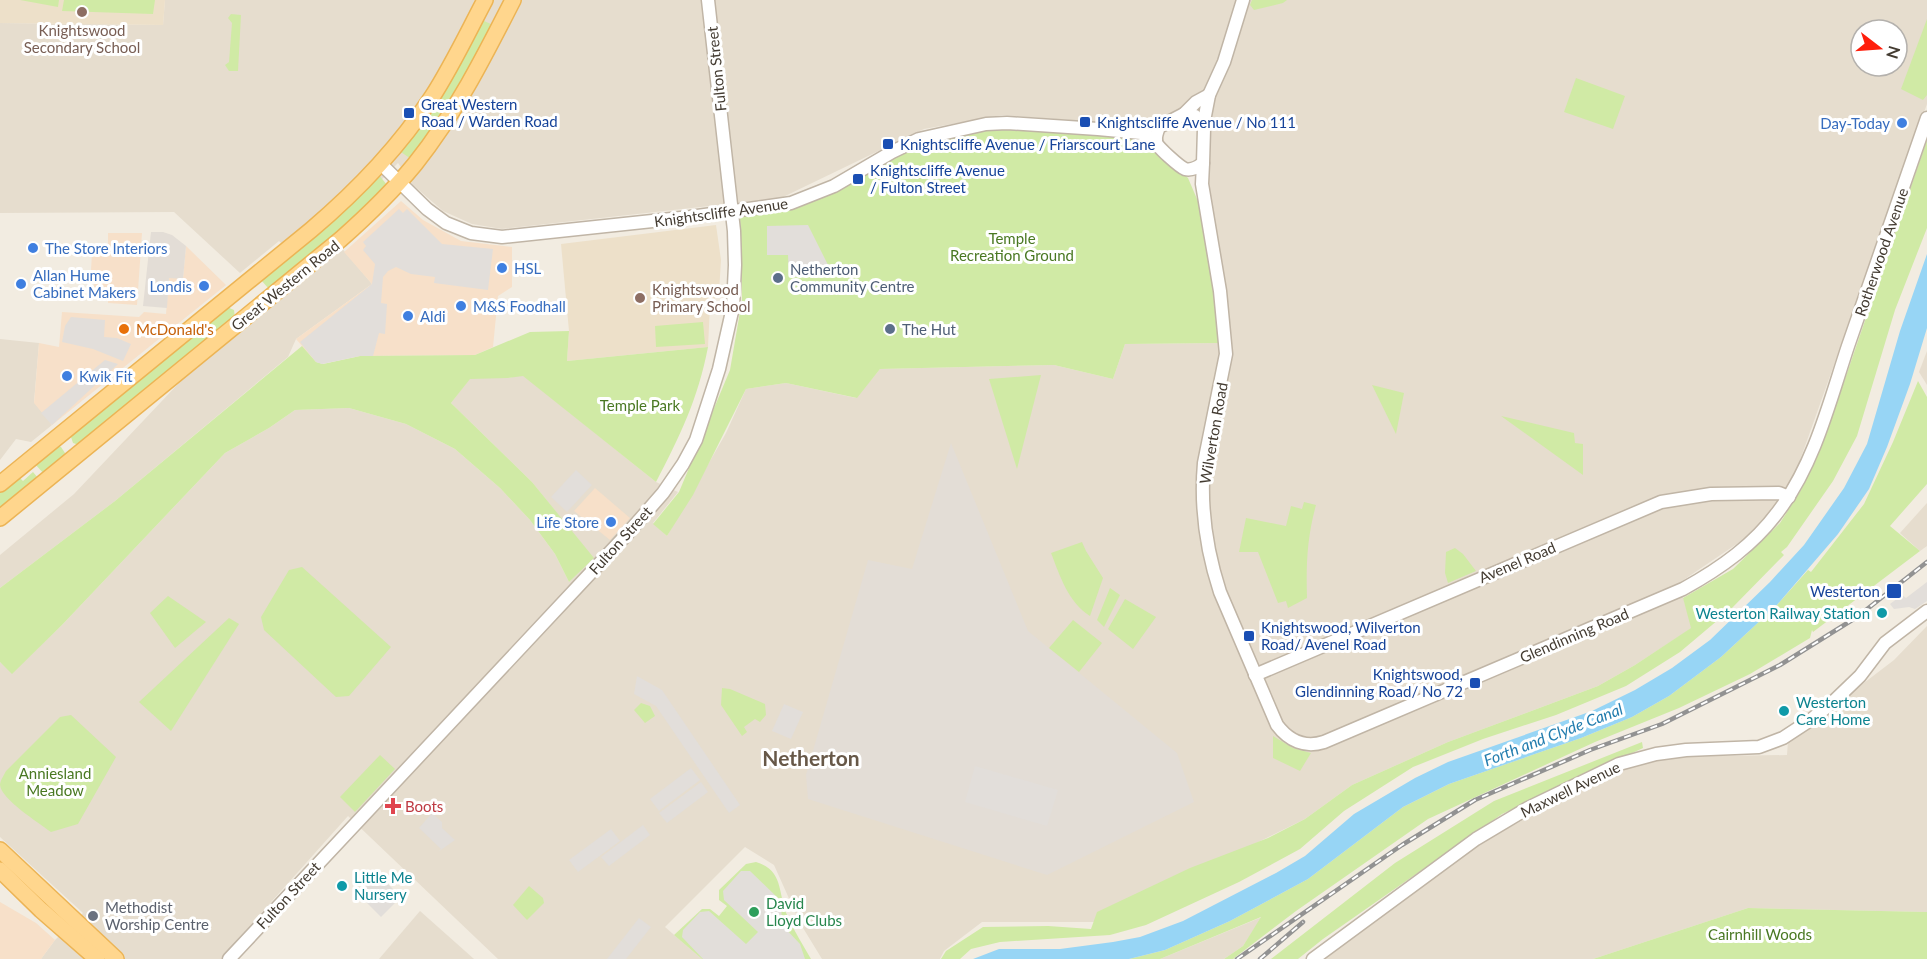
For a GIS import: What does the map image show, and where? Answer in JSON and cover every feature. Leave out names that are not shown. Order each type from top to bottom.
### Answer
[{"type":"main road","name":"Great Western Road","points":[[0,484],[311,230],[354,191],[399,143],[432,97],[485,0]]},
{"type":"main road","name":"Great Western Road","points":[[0,518],[341,239],[399,183],[429,146],[460,99],[513,0]]},
{"type":"main road","points":[[0,850],[116,959]]},
{"type":"main road","points":[[0,870],[97,959]]},
{"type":"street","name":"Fulton Street","points":[[229,959],[628,533],[663,493],[696,440],[726,340],[733,307],[735,265],[732,212],[708,0]]},
{"type":"street","points":[[1188,169],[1198,167],[1203,163],[1203,126],[1209,95],[1224,62],[1243,0]]},
{"type":"street","points":[[1202,184],[1188,169],[1182,167],[1157,146],[1156,140],[1159,127],[1184,114],[1196,102],[1209,95]]},
{"type":"street","points":[[1184,114],[1195,116],[1203,126]]},
{"type":"street","name":"Rotherwood Avenue","points":[[1835,385],[1927,118]]},
{"type":"street","name":"Knightscliffe Avenue","points":[[381,164],[427,209],[446,223],[487,236],[514,236],[732,212],[791,203],[834,186],[892,152],[920,139],[986,124],[1007,123],[1141,133],[1156,140]]},
{"type":"street","name":"Knightscliffe Avenue","points":[[1141,133],[1159,127]]},
{"type":"street","name":"Wilverton Road","points":[[1203,163],[1202,184],[1220,291],[1226,354],[1204,463],[1202,481],[1204,528],[1220,592],[1256,675]]},
{"type":"street","name":"Glendinning Road","points":[[1256,675],[1282,732],[1292,740],[1304,744],[1317,744],[1690,585],[1724,564],[1744,548],[1765,528],[1789,497],[1816,441],[1835,385]]},
{"type":"street","name":"Avenel Road","points":[[1256,675],[1661,502],[1711,494],[1779,493],[1789,497]]},
{"type":"street","name":"Maxwell Avenue","points":[[1313,959],[1476,839],[1528,808],[1619,764],[1656,754],[1686,750],[1759,747],[1783,738],[1834,701],[1860,676],[1885,643],[1927,611]]},
{"type":"shaded area","name":"Knightswood Secondary School","points":[[0,0],[165,0],[163,25],[0,23]]},
{"type":"shaded area","points":[[165,0],[1927,0],[1927,104],[1789,491],[1747,537],[1679,583],[1692,628],[1598,686],[1448,742],[1352,785],[1305,819],[1097,922],[982,922],[944,951],[940,959],[822,959],[800,923],[774,865],[745,847],[665,927],[702,959],[498,959],[348,816],[224,955],[229,959],[41,959],[55,940],[83,913],[0,837],[0,662],[12,673],[62,625],[225,453],[295,410],[349,408],[406,424],[455,449],[500,488],[530,520],[555,554],[569,582],[593,558],[532,482],[451,403],[470,378],[508,378],[523,375],[656,482],[678,492],[653,523],[667,536],[726,433],[746,389],[786,383],[856,398],[880,369],[1054,365],[1113,379],[1125,344],[1220,343],[1203,213],[1208,133],[1196,105],[1151,126],[1002,115],[924,129],[781,198],[502,229],[472,224],[443,211],[413,185],[398,163],[329,233],[372,284],[296,339],[288,357],[115,501],[0,588],[0,555],[74,494],[297,258],[279,241],[240,273],[174,212],[0,213],[0,23],[163,25]]},
{"type":"shaded area","points":[[401,201],[423,220],[461,241],[512,247],[512,287],[498,296],[493,347],[475,355],[360,356],[316,362],[296,339],[372,284],[344,252]]},
{"type":"shaded area","points":[[399,209],[403,213],[407,209],[442,244],[493,249],[488,290],[434,283],[435,277],[411,274],[396,267],[383,277],[381,303],[387,304],[385,334],[379,333],[373,356],[360,356],[322,364],[316,362],[300,342],[372,284],[375,264],[363,250],[366,246],[363,242]]},
{"type":"shaded area","name":"Knightswood Primary School","points":[[716,225],[721,260],[719,292],[710,305],[708,347],[567,361],[569,331],[561,244]]},
{"type":"shaded area","points":[[808,225],[834,277],[789,277],[788,255],[767,255],[767,226]]},
{"type":"shaded area","points":[[151,232],[172,235],[186,246],[183,279],[169,278],[167,308],[143,306]]},
{"type":"shaded area","points":[[108,233],[142,233],[137,305],[108,303],[109,288],[94,287],[95,273],[91,270],[92,254],[108,254]]},
{"type":"shaded area","points":[[186,246],[226,285],[52,425],[34,403],[39,343],[59,347],[62,312],[139,317],[144,312],[166,314],[169,278],[183,278]]},
{"type":"shaded area","points":[[71,317],[105,320],[104,337],[117,338],[131,344],[123,361],[93,349],[62,342],[65,326]]},
{"type":"shaded area","points":[[0,339],[39,343],[34,402],[52,425],[31,442],[16,439],[0,460]]},
{"type":"shaded area","points":[[1927,351],[1927,385],[1919,372]]},
{"type":"shaded area","points":[[105,360],[118,364],[52,425],[41,413]]},
{"type":"shaded area","points":[[951,443],[1028,631],[1177,753],[1194,802],[1047,875],[808,799],[806,775],[868,560],[912,569]]},
{"type":"shaded area","points":[[576,470],[592,485],[567,512],[551,497]]},
{"type":"shaded area","points":[[595,488],[630,518],[610,540],[574,511]]},
{"type":"shaded area","points":[[1927,503],[1927,546],[1920,551],[1900,533]]},
{"type":"shaded area","points":[[1927,582],[1927,601],[1915,609],[1909,607],[1894,609],[1890,604],[1902,595],[1906,598]]},
{"type":"shaded area","points":[[1927,626],[1927,912],[1748,908],[1593,959],[1321,959],[1464,852],[1618,769],[1665,757],[1787,755],[1788,741],[1894,660]]},
{"type":"shaded area","points":[[637,676],[662,690],[740,805],[729,813],[656,706],[634,694]]},
{"type":"shaded area","points":[[784,704],[803,712],[791,739],[772,731]]},
{"type":"shaded area","points":[[975,766],[1058,790],[1047,826],[965,802]]},
{"type":"shaded area","points":[[691,768],[700,780],[659,811],[650,799]]},
{"type":"shaded area","points":[[701,782],[708,792],[667,823],[659,813]]},
{"type":"shaded area","points":[[432,813],[442,822],[442,828],[455,840],[438,852],[441,849],[419,828]]},
{"type":"shaded area","points":[[643,825],[650,835],[609,866],[601,857]]},
{"type":"shaded area","points":[[611,829],[620,841],[578,872],[569,860]]},
{"type":"shaded area","name":"David Lloyd Clubs","points":[[741,871],[750,871],[781,901],[782,925],[800,944],[805,959],[703,959],[682,937],[683,930],[700,912],[709,911],[746,944],[758,932],[724,900],[723,891]]},
{"type":"shaded area","points":[[377,873],[401,897],[381,917],[357,893]]},
{"type":"shaded area","points":[[0,902],[36,923],[55,940],[41,959],[0,959]]},
{"type":"shaded area","points":[[420,911],[474,959],[379,959]]},
{"type":"shaded area","points":[[1262,917],[1243,946],[1224,959],[1160,959]]},
{"type":"shaded area","points":[[639,918],[651,927],[626,959],[607,959]]},
{"type":"green space","points":[[20,0],[59,0],[58,7]]},
{"type":"green space","points":[[64,0],[155,0],[153,14],[62,11]]},
{"type":"green space","points":[[1252,0],[1287,0],[1254,10],[1250,5]]},
{"type":"green space","points":[[231,14],[241,15],[238,71],[229,71],[225,65],[229,62],[232,23],[228,18]]},
{"type":"green space","points":[[1927,19],[1927,95],[1923,100],[1901,89],[1905,78],[1909,78],[1909,67]]},
{"type":"green space","points":[[482,20],[493,25],[458,93],[411,159],[401,152],[445,88]]},
{"type":"green space","points":[[1576,78],[1625,96],[1613,129],[1564,112]]},
{"type":"green space","name":"Temple Recreation Ground","points":[[1000,126],[1148,140],[1188,178],[1203,213],[1220,343],[1125,344],[1113,379],[1054,365],[880,369],[857,398],[786,383],[746,389],[693,495],[667,536],[653,524],[679,492],[730,370],[742,300],[740,217],[804,205],[923,142]]},
{"type":"green space","points":[[1927,140],[1927,228],[1895,310],[1857,436],[1833,481],[1787,547],[1781,552],[1784,555],[1731,609],[1680,652],[1626,686],[1556,715],[1483,739],[1413,767],[1344,811],[1300,849],[1239,882],[1146,925],[1110,935],[1000,942],[971,949],[960,959],[941,959],[946,951],[983,927],[1048,926],[1091,929],[1097,912],[1190,868],[1268,838],[1305,819],[1352,785],[1448,742],[1598,686],[1691,628],[1683,598],[1733,569],[1780,523],[1801,490],[1823,443]]},
{"type":"green space","points":[[379,175],[387,185],[371,203],[269,289],[261,280]]},
{"type":"green space","points":[[227,307],[234,310],[235,318],[79,445],[73,443],[70,434]]},
{"type":"green space","points":[[703,322],[705,344],[656,347],[655,326]]},
{"type":"green space","name":"Temple Park","points":[[569,331],[567,361],[708,347],[699,384],[687,417],[656,482],[523,376],[470,379],[451,403],[532,482],[594,558],[569,582],[555,554],[530,520],[500,488],[455,449],[406,424],[349,408],[295,410],[225,453],[62,625],[12,674],[0,662],[0,588],[115,501],[302,346],[316,362],[323,364],[360,356],[475,355],[530,332]]},
{"type":"green space","points":[[1041,375],[1017,469],[989,379]]},
{"type":"green space","points":[[1918,381],[1927,397],[1927,484],[1890,526],[1920,551],[1813,632],[1812,630],[1810,638],[1750,674],[1679,708],[1595,742],[1428,819],[1296,911],[1233,959],[1224,959],[1243,946],[1261,917],[1160,959],[1129,959],[1165,950],[1230,921],[1308,879],[1403,807],[1449,784],[1581,738],[1632,717],[1669,696],[1721,657],[1776,606],[1808,570],[1811,572],[1864,504]]},
{"type":"green space","points":[[1372,385],[1404,393],[1396,434]]},
{"type":"green space","points":[[1501,416],[1574,433],[1575,443],[1583,444],[1583,475]]},
{"type":"green space","points":[[57,445],[61,447],[65,456],[44,474],[35,464]]},
{"type":"green space","points":[[33,472],[38,478],[0,509],[0,491],[18,476],[23,481]]},
{"type":"green space","points":[[1304,502],[1316,505],[1308,551],[1307,598],[1288,608],[1286,601],[1278,603],[1258,552],[1239,552],[1246,518],[1286,526],[1291,506],[1302,509]]},
{"type":"green space","points":[[1082,542],[1103,578],[1090,616],[1070,596],[1051,553]]},
{"type":"green space","points":[[1455,548],[1463,554],[1476,571],[1448,583],[1445,573],[1446,552]]},
{"type":"green space","points":[[302,567],[391,647],[349,696],[336,697],[264,630],[261,617],[289,570]]},
{"type":"green space","points":[[1110,588],[1120,595],[1104,627],[1097,620]]},
{"type":"green space","points":[[168,596],[206,622],[175,648],[150,613]]},
{"type":"green space","points":[[1125,599],[1156,617],[1133,649],[1108,629]]},
{"type":"green space","points":[[229,618],[239,624],[171,731],[139,702]]},
{"type":"green space","points":[[1073,620],[1102,643],[1079,672],[1049,648]]},
{"type":"green space","points":[[722,688],[730,689],[765,704],[766,715],[760,722],[755,719],[744,727],[747,732],[742,736],[721,705]]},
{"type":"green space","points":[[641,703],[650,706],[655,716],[645,723],[634,710]]},
{"type":"green space","name":"Anniesland Meadow","points":[[71,715],[116,757],[78,824],[51,832],[13,804],[2,791],[0,783],[6,771],[60,717]]},
{"type":"green space","points":[[1273,736],[1293,748],[1311,753],[1300,771],[1273,758]]},
{"type":"green space","points":[[1642,742],[1643,748],[1502,814],[1323,939],[1298,959],[1271,959],[1395,863],[1494,801]]},
{"type":"green space","points":[[380,755],[395,769],[355,812],[340,797]]},
{"type":"green space","name":"David Lloyd Clubs","points":[[756,862],[772,871],[776,877],[788,917],[811,959],[702,959],[674,935],[702,909],[710,909],[719,916],[727,906],[719,900],[719,890],[746,864]]},
{"type":"green space","points":[[529,886],[543,898],[544,903],[527,920],[513,905]]},
{"type":"green space","name":"Cairnhill Woods","points":[[1748,908],[1927,912],[1927,959],[1593,959]]},
{"type":"water","name":"Forth and Clyde Canal","points":[[1927,254],[1927,328],[1910,384],[1869,489],[1838,534],[1776,606],[1721,657],[1669,696],[1632,717],[1581,738],[1449,784],[1403,807],[1308,879],[1230,921],[1165,950],[1129,959],[973,959],[999,949],[1060,949],[1113,942],[1140,937],[1183,921],[1305,856],[1354,814],[1415,778],[1448,762],[1592,711],[1635,690],[1672,668],[1710,640],[1770,582],[1804,545],[1844,488],[1867,444],[1900,331]]},
{"type":"railway","points":[[1237,959],[1402,845],[1475,800],[1590,750],[1662,724],[1780,665],[1857,617],[1927,562]]},
{"type":"railway","points":[[1260,959],[1303,922]]},
{"type":"place","name":"Knightswood Secondary School","points":[[82,12]]},
{"type":"place","name":"Great Western Road / Warden Road","points":[[409,113]]},
{"type":"place","name":"Knightscliffe Avenue / No 111","points":[[1085,122]]},
{"type":"place","name":"Day-Today","points":[[1902,123]]},
{"type":"place","name":"Knightscliffe Avenue / Friarscourt Lane","points":[[888,144]]},
{"type":"place","name":"Knightscliffe Avenue / Fulton Street","points":[[858,179]]},
{"type":"place","name":"The Store Interiors","points":[[33,248]]},
{"type":"place","name":"HSL","points":[[502,268]]},
{"type":"place","name":"Netherton Community Centre","points":[[778,278]]},
{"type":"place","name":"Allan Hume Cabinet Makers","points":[[21,284]]},
{"type":"place","name":"Londis","points":[[204,286]]},
{"type":"place","name":"Knightswood Primary School","points":[[640,298]]},
{"type":"place","name":"M&S Foodhall","points":[[461,306]]},
{"type":"place","name":"Aldi","points":[[408,316]]},
{"type":"place","name":"McDonald's","points":[[124,329]]},
{"type":"place","name":"The Hut","points":[[890,329]]},
{"type":"place","name":"Kwik Fit","points":[[67,376]]},
{"type":"place","name":"Life Store","points":[[611,522]]},
{"type":"place","name":"Westerton","points":[[1894,591]]},
{"type":"place","name":"Westerton Railway Station","points":[[1882,613]]},
{"type":"place","name":"Knightswood, Wilverton Road/ Avenel Road","points":[[1249,636]]},
{"type":"place","name":"Knightswood, Glendinning Road/ No 72","points":[[1475,683]]},
{"type":"place","name":"Westerton Care Home","points":[[1784,711]]},
{"type":"place","name":"Boots","points":[[393,806]]},
{"type":"place","name":"Little Me Nursery","points":[[342,886]]},
{"type":"place","name":"David Lloyd Clubs","points":[[754,912]]},
{"type":"place","name":"Methodist Worship Centre","points":[[93,916]]},
{"type":"district","name":"Netherton","points":[[811,757]]}]
